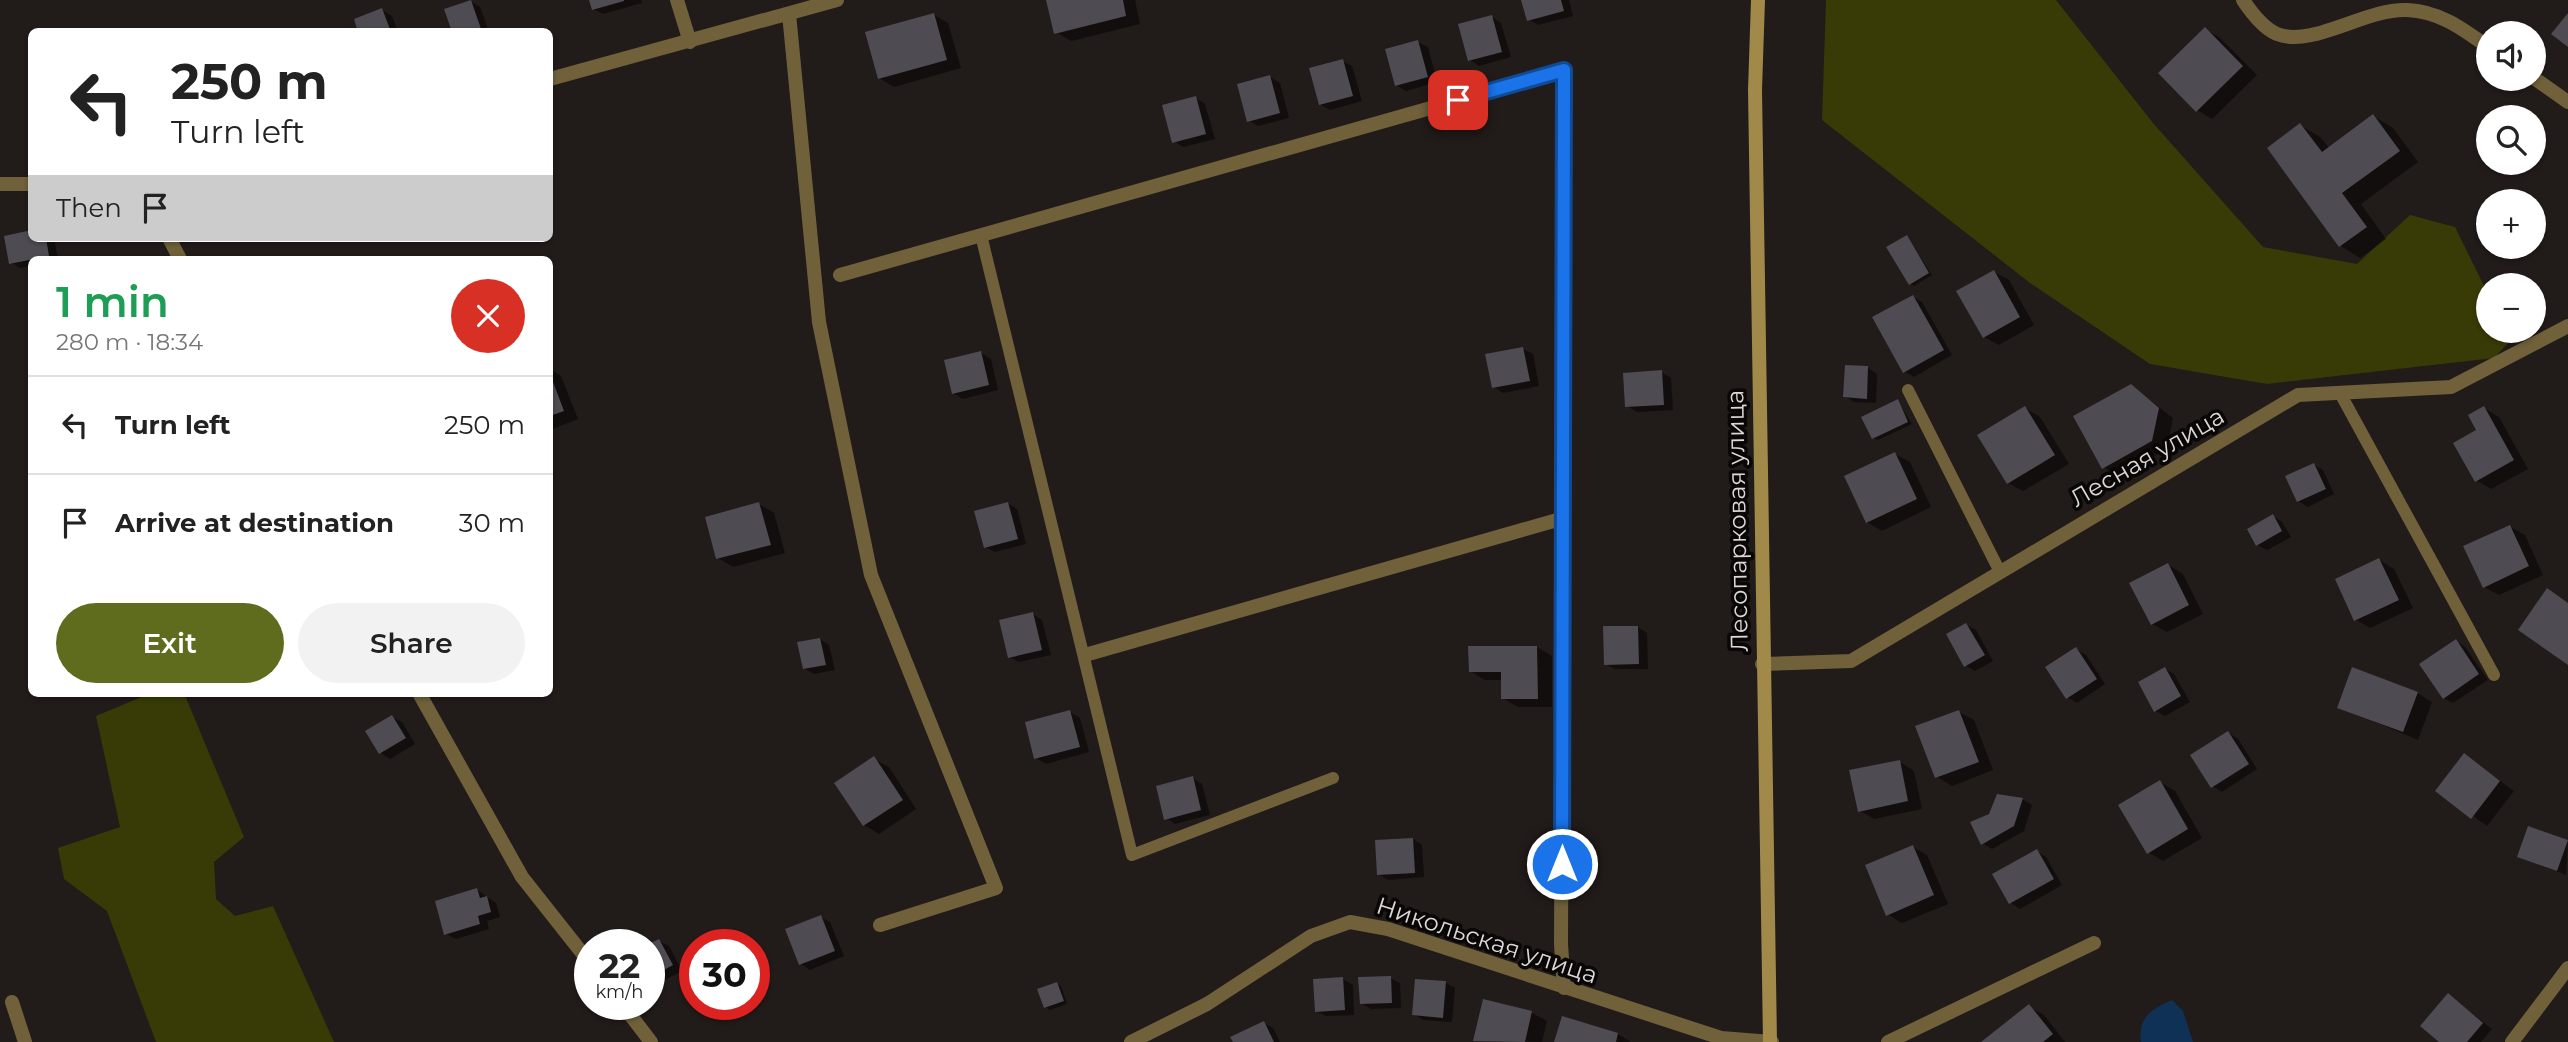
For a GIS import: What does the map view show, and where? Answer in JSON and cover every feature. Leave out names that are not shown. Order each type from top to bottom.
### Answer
[{"type":"street","points":[[677,0],[690,42]]},
{"type":"street","points":[[553,78],[837,0]]},
{"type":"street","name":"Лесопарковая улица","points":[[1758,0],[1755,90],[1762,664],[1771,1042]]},
{"type":"street","points":[[2243,0],[2256,18],[2277,34],[2308,36],[2374,13],[2407,10],[2448,19],[2476,39]]},
{"type":"street","points":[[789,14],[819,322],[871,575],[996,888],[880,925]]},
{"type":"street","points":[[840,275],[1564,70],[1561,944],[1564,988]]},
{"type":"street","points":[[2546,86],[2568,102]]},
{"type":"street","points":[[0,184],[28,184]]},
{"type":"street","name":"Лесная улица","points":[[1762,664],[1851,661],[1999,570],[2298,395],[2451,387],[2568,326]]},
{"type":"street","points":[[1086,654],[1564,518]]},
{"type":"street","points":[[421,697],[522,877],[574,943]]},
{"type":"street","name":"Никольская улица","points":[[1131,1042],[1207,1004],[1311,936],[1350,922],[1388,929],[1721,1038],[1771,1042]]},
{"type":"street","points":[[1888,1042],[2094,943]]},
{"type":"street","points":[[2512,1042],[2568,968]]},
{"type":"street","points":[[6,1004],[25,1042]]},
{"type":"street","points":[[634,1020],[651,1042]]},
{"type":"lane","points":[[981,235],[1086,654],[1132,855],[1333,778]]},
{"type":"lane","points":[[1908,390],[1999,570]]},
{"type":"lane","points":[[2340,393],[2494,675]]},
{"type":"shaded area","points":[[1826,0],[2056,0],[2153,123],[2263,247],[2357,264],[2410,215],[2455,227],[2478,273],[2476,343],[2508,343],[2494,358],[2267,384],[2150,364],[2030,283],[1822,120]]},
{"type":"shaded area","points":[[141,697],[186,697],[244,837],[214,862],[216,899],[235,916],[273,906],[334,1042],[156,1042],[107,911],[64,879],[58,848],[120,827],[96,716]]},
{"type":"water","points":[[2172,1000],[2183,1011],[2193,1042],[2141,1042],[2144,1020],[2152,1011]]},
{"type":"building","points":[[471,0],[481,28],[451,28],[444,9]]},
{"type":"building","points":[[589,0],[624,0],[624,1],[592,10]]},
{"type":"building","points":[[1046,0],[1123,0],[1126,16],[1054,34]]},
{"type":"building","points":[[1521,0],[1561,0],[1564,11],[1527,21]]},
{"type":"building","points":[[382,8],[390,28],[357,28],[354,19]]},
{"type":"building","points":[[934,13],[947,60],[878,79],[865,32]]},
{"type":"building","points":[[2568,13],[2568,47],[2551,34]]},
{"type":"building","points":[[1492,15],[1502,52],[1468,61],[1458,24]]},
{"type":"building","points":[[2205,27],[2243,66],[2196,112],[2158,73]]},
{"type":"building","points":[[1418,40],[1428,77],[1395,86],[1385,49]]},
{"type":"building","points":[[1343,59],[1353,96],[1319,105],[1309,68]]},
{"type":"building","points":[[1270,75],[1280,113],[1247,122],[1237,84]]},
{"type":"building","points":[[1196,96],[1206,134],[1172,143],[1162,105]]},
{"type":"building","points":[[2373,114],[2400,151],[2342,193],[2367,227],[2339,247],[2267,148],[2300,123],[2322,152]]},
{"type":"building","points":[[28,231],[28,242],[47,242],[49,256],[28,256],[28,260],[9,264],[4,236]]},
{"type":"building","points":[[1907,235],[1929,273],[1909,285],[1886,247]]},
{"type":"building","points":[[1994,270],[2020,317],[1983,338],[1956,291]]},
{"type":"building","points":[[1913,295],[1944,350],[1903,373],[1872,317]]},
{"type":"building","points":[[1523,347],[1530,381],[1492,388],[1485,354]]},
{"type":"building","points":[[981,351],[989,385],[952,394],[944,360]]},
{"type":"building","points":[[1845,365],[1868,366],[1867,399],[1843,397]]},
{"type":"building","points":[[1662,370],[1664,405],[1625,407],[1623,373]]},
{"type":"building","points":[[553,382],[564,411],[553,415]]},
{"type":"building","points":[[2131,384],[2159,408],[2152,441],[2102,469],[2073,416]]},
{"type":"building","points":[[1898,399],[1908,422],[1872,439],[1861,417]]},
{"type":"building","points":[[2025,406],[2055,455],[2007,484],[1977,435]]},
{"type":"building","points":[[2484,406],[2514,460],[2475,482],[2453,443],[2476,430],[2468,415]]},
{"type":"building","points":[[1895,452],[1917,499],[1866,523],[1844,476]]},
{"type":"building","points":[[2314,463],[2326,489],[2297,502],[2285,476]]},
{"type":"building","points":[[759,502],[771,545],[716,559],[705,517]]},
{"type":"building","points":[[1008,502],[1018,539],[984,548],[974,511]]},
{"type":"building","points":[[2273,514],[2282,531],[2256,546],[2247,529]]},
{"type":"building","points":[[2510,525],[2529,566],[2483,588],[2463,546]]},
{"type":"building","points":[[2379,558],[2399,600],[2354,621],[2335,579]]},
{"type":"building","points":[[2168,563],[2189,605],[2151,625],[2129,583]]},
{"type":"building","points":[[2547,588],[2568,603],[2568,665],[2518,630]]},
{"type":"building","points":[[1033,612],[1042,650],[1008,658],[999,620]]},
{"type":"building","points":[[1966,623],[1985,655],[1964,667],[1946,634]]},
{"type":"building","points":[[1603,626],[1638,626],[1639,664],[1604,665]]},
{"type":"building","points":[[820,638],[826,665],[803,669],[797,642]]},
{"type":"building","points":[[2456,639],[2479,674],[2443,699],[2419,664]]},
{"type":"building","points":[[1468,646],[1537,646],[1538,699],[1501,699],[1501,672],[1469,672]]},
{"type":"building","points":[[2076,647],[2097,679],[2066,699],[2045,667]]},
{"type":"building","points":[[2165,667],[2181,696],[2154,712],[2138,682]]},
{"type":"building","points":[[2352,667],[2418,692],[2403,732],[2337,708]]},
{"type":"building","points":[[1070,710],[1080,747],[1034,759],[1025,722]]},
{"type":"building","points":[[1959,710],[1979,762],[1935,778],[1915,726]]},
{"type":"building","points":[[392,715],[406,738],[379,754],[365,731]]},
{"type":"building","points":[[2228,731],[2249,764],[2211,788],[2190,755]]},
{"type":"building","points":[[2464,753],[2500,781],[2471,819],[2435,791]]},
{"type":"building","points":[[874,756],[903,800],[863,826],[834,783]]},
{"type":"building","points":[[1900,760],[1908,801],[1858,812],[1849,770]]},
{"type":"building","points":[[1193,776],[1201,810],[1164,820],[1156,786]]},
{"type":"building","points":[[2160,780],[2188,829],[2147,854],[2118,805]]},
{"type":"building","points":[[1997,794],[2023,798],[2014,826],[1981,845],[1970,822],[1989,814]]},
{"type":"building","points":[[2528,826],[2568,840],[2557,871],[2517,857]]},
{"type":"building","points":[[1413,838],[1415,873],[1377,875],[1375,840]]},
{"type":"building","points":[[1913,845],[1934,895],[1886,916],[1865,865]]},
{"type":"building","points":[[2037,849],[2054,879],[2009,904],[1992,874]]},
{"type":"building","points":[[477,888],[480,898],[487,896],[491,912],[478,916],[480,924],[444,935],[435,901]]},
{"type":"building","points":[[821,915],[835,951],[799,965],[785,929]]},
{"type":"building","points":[[665,950],[673,965],[665,969]]},
{"type":"building","points":[[1391,976],[1392,1003],[1360,1004],[1358,977]]},
{"type":"building","points":[[1343,977],[1345,1010],[1315,1012],[1313,979]]},
{"type":"building","points":[[1415,979],[1446,981],[1443,1018],[1412,1015]]},
{"type":"building","points":[[1057,982],[1064,1001],[1044,1008],[1037,989]]},
{"type":"building","points":[[2448,993],[2483,1023],[2467,1042],[2439,1042],[2420,1026]]},
{"type":"building","points":[[1483,999],[1532,1011],[1525,1042],[1473,1041]]},
{"type":"building","points":[[2029,1004],[2053,1034],[2043,1042],[1981,1042]]},
{"type":"building","points":[[1562,1016],[1618,1033],[1616,1042],[1554,1042]]},
{"type":"building","points":[[1264,1021],[1274,1042],[1233,1042],[1230,1037]]},
{"type":"route","points":[[1458,100],[1564,70],[1562,864]]}]
